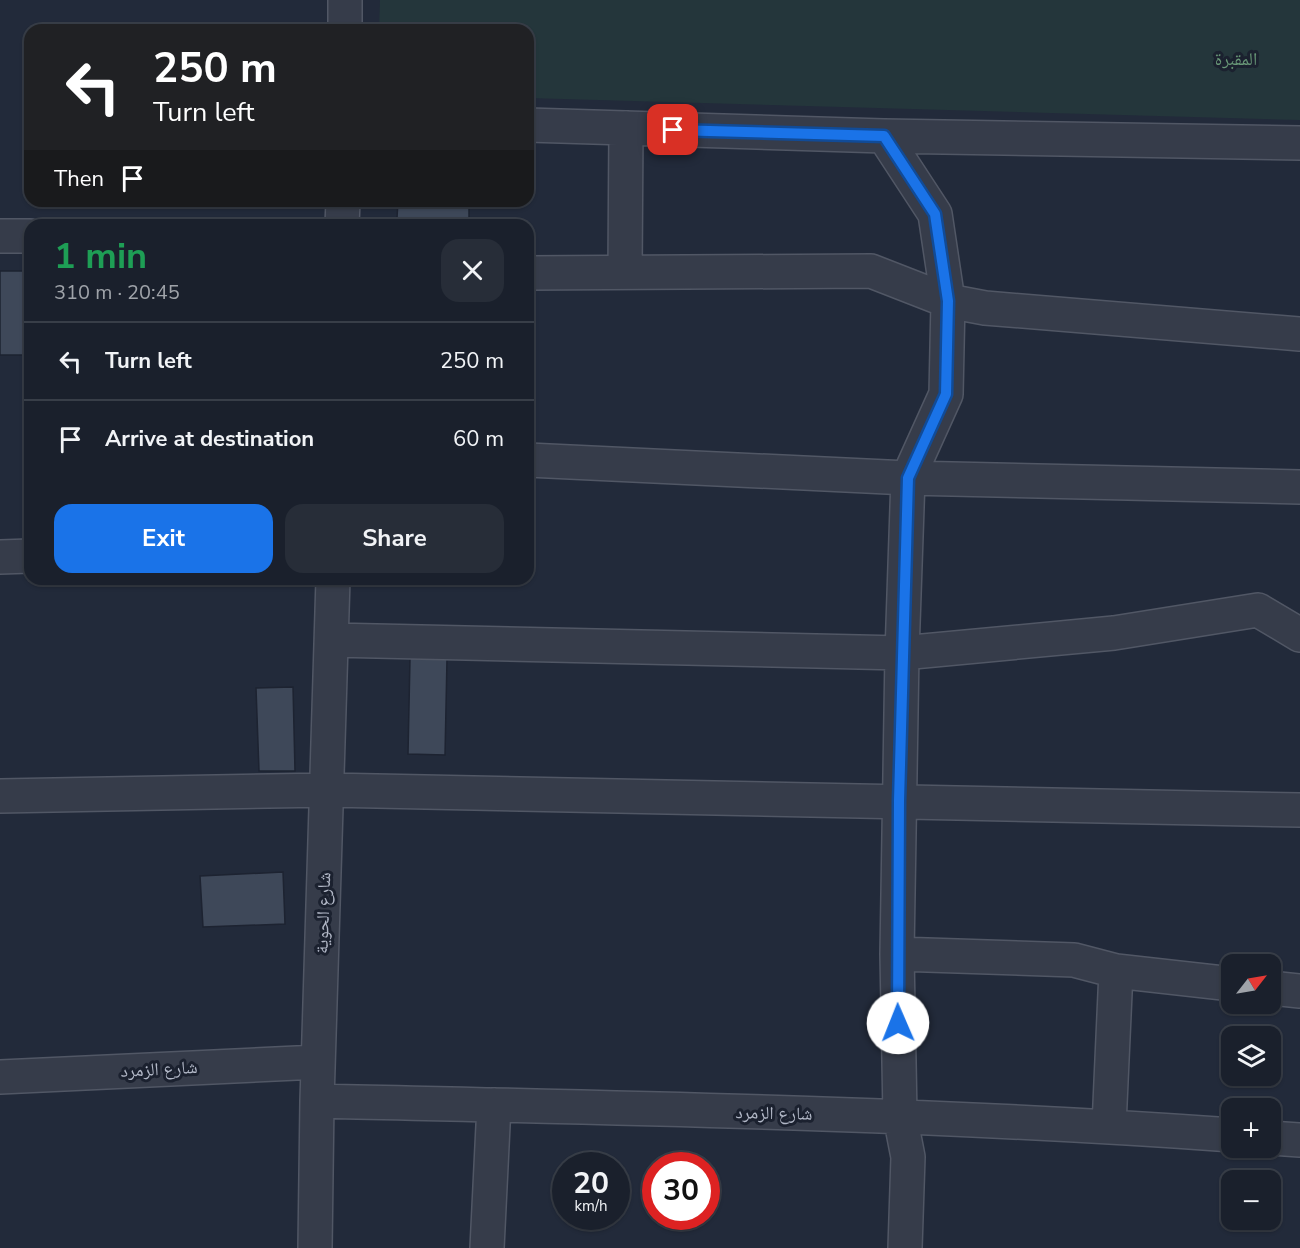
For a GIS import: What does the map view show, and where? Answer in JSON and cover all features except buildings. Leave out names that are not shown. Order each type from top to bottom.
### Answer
[{"type":"street","points":[[345,0],[345,24]]},
{"type":"street","points":[[534,125],[884,136],[1300,143]]},
{"type":"street","points":[[625,272],[626,128]]},
{"type":"street","points":[[884,136],[935,214],[948,301],[946,394],[908,478],[902,653],[897,954],[900,1116],[908,1157],[905,1248]]},
{"type":"street","points":[[0,236],[24,236]]},
{"type":"street","points":[[534,273],[871,271],[948,301],[985,308],[1300,334]]},
{"type":"street","points":[[534,460],[908,478],[1300,487]]},
{"type":"street","points":[[0,557],[24,556]]},
{"type":"street","name":"شارع الحوية","points":[[315,1248],[318,1062],[333,585]]},
{"type":"street","points":[[332,640],[902,653],[1114,633],[1258,610],[1300,635]]},
{"type":"street","points":[[0,796],[328,790],[1300,810]]},
{"type":"street","points":[[897,954],[1074,960],[1116,971],[1221,983]]},
{"type":"street","points":[[1109,1126],[1116,971]]},
{"type":"street","points":[[1281,989],[1300,991]]},
{"type":"street","name":"شارع الزمرد","points":[[0,1077],[318,1062]]},
{"type":"street","name":"شارع الزمرد","points":[[317,1101],[900,1116],[1109,1126],[1221,1134]]},
{"type":"street","points":[[487,1248],[494,1105]]},
{"type":"street","points":[[1281,1139],[1300,1140]]},
{"type":"green space","name":"المقبرة","points":[[380,0],[1300,0],[1300,120],[534,98],[534,24],[379,24]]},
{"type":"route","points":[[673,130],[884,136],[935,214],[948,301],[946,394],[908,478],[899,801],[898,1023]]}]
